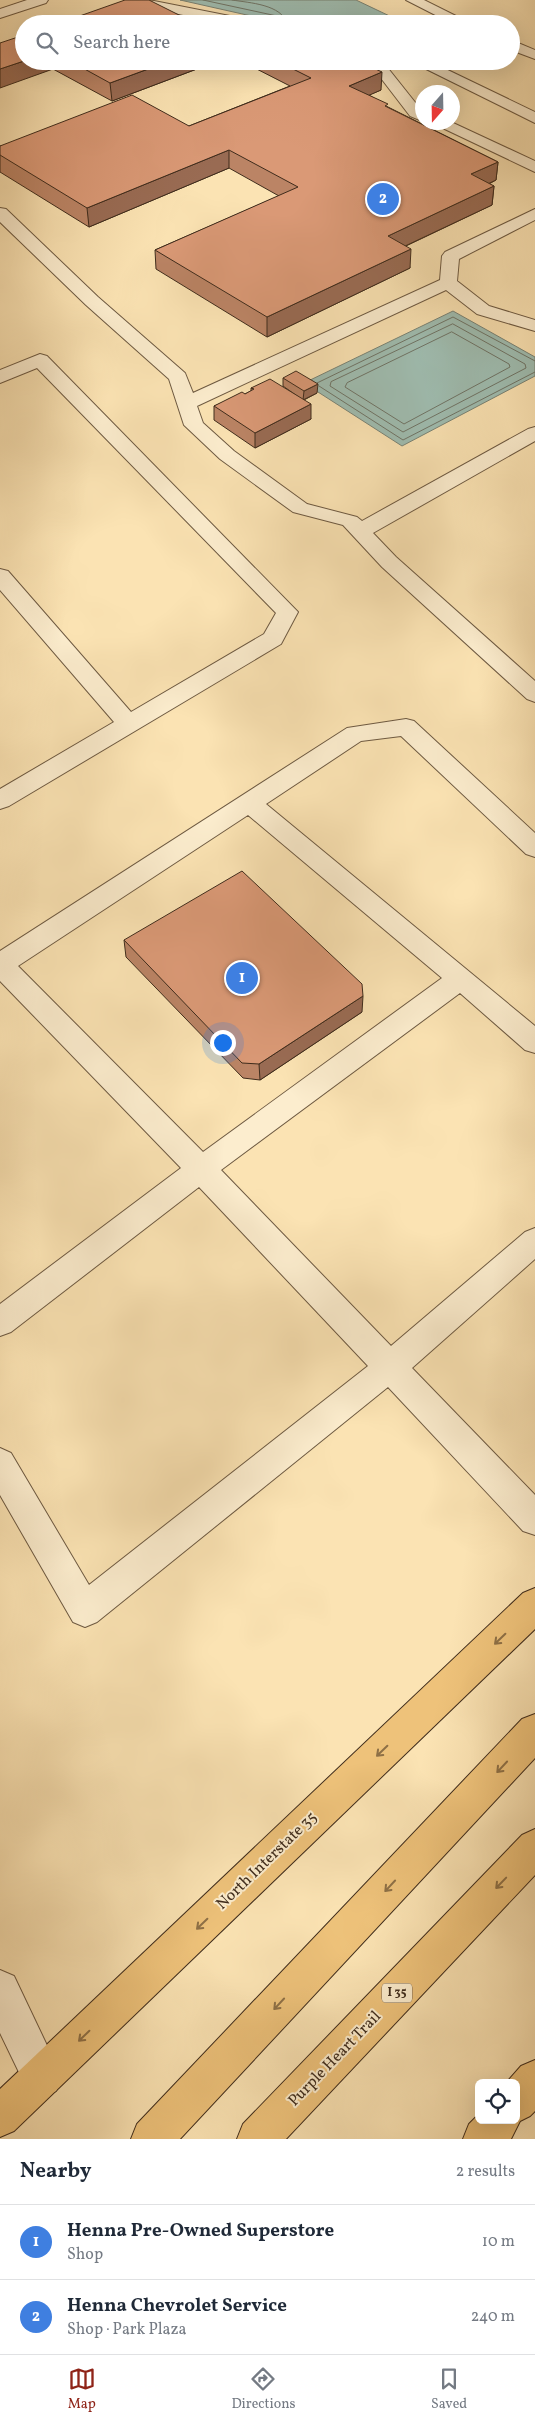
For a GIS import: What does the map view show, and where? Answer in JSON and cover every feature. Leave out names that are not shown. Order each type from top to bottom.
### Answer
[{"type":"main road","name":"North Interstate 35","points":[[0,2117],[535,1605]]},
{"type":"main road","points":[[152,2139],[535,1732]]},
{"type":"main road","name":"Purple Heart Trail","points":[[258,2139],[535,1848]]},
{"type":"main road","points":[[520,2097],[535,2080]]},
{"type":"main road","points":[[484,2139],[497,2124]]},
{"type":"street","points":[[0,14],[41,0]]},
{"type":"street","points":[[413,0],[444,14]]},
{"type":"street","points":[[104,15],[123,8],[154,5],[205,15]]},
{"type":"street","points":[[520,48],[535,55]]},
{"type":"street","points":[[382,70],[415,113]]},
{"type":"street","points":[[436,70],[535,118]]},
{"type":"street","points":[[454,130],[535,167]]},
{"type":"street","points":[[0,213],[92,301],[178,377],[194,425],[227,455],[300,508],[350,520],[396,568],[535,694]]},
{"type":"street","points":[[448,282],[451,256],[535,214]]},
{"type":"street","points":[[187,404],[448,282]]},
{"type":"street","points":[[448,282],[483,310],[535,326]]},
{"type":"street","points":[[0,377],[40,360],[287,612],[273,639],[0,800]]},
{"type":"street","points":[[360,531],[535,433]]},
{"type":"street","points":[[0,576],[128,724]]},
{"type":"street","points":[[535,848],[406,727],[355,734],[250,804],[0,964],[201,1170],[535,1519]]},
{"type":"street","points":[[250,804],[461,978],[535,1042]]},
{"type":"street","points":[[0,1322],[201,1170],[461,978]]},
{"type":"street","points":[[0,1464],[85,1610],[390,1367],[535,1240]]},
{"type":"street","points":[[0,1990],[42,2077]]},
{"type":"water","points":[[180,0],[356,0],[388,15],[247,15]]},
{"type":"water","points":[[453,311],[535,357],[535,376],[402,446],[304,383]]},
{"type":"building","points":[[125,0],[149,0],[179,15],[82,15]]},
{"type":"building","points":[[15,38],[15,64],[0,69],[0,43]]},
{"type":"building","points":[[86,70],[145,70],[110,83]]},
{"type":"building","points":[[295,70],[378,70],[382,72],[349,86],[388,104],[385,106],[415,121],[415,130],[433,130],[498,162],[471,174],[494,186],[388,236],[411,249],[267,317],[155,250],[298,187],[229,150],[87,208],[0,155],[0,146],[132,95],[189,126],[311,78]]},
{"type":"building","points":[[296,371],[318,384],[304,391],[283,378]]},
{"type":"building","points":[[270,379],[311,404],[255,433],[214,406],[242,392],[245,394],[254,389],[251,388]]},
{"type":"building","points":[[242,871],[362,984],[363,996],[259,1064],[242,1063],[124,940]]},
{"type":"place","name":"Henna Chevrolet Service","points":[[383,199]]},
{"type":"place","name":"Henna Pre-Owned Superstore","points":[[242,978]]}]
